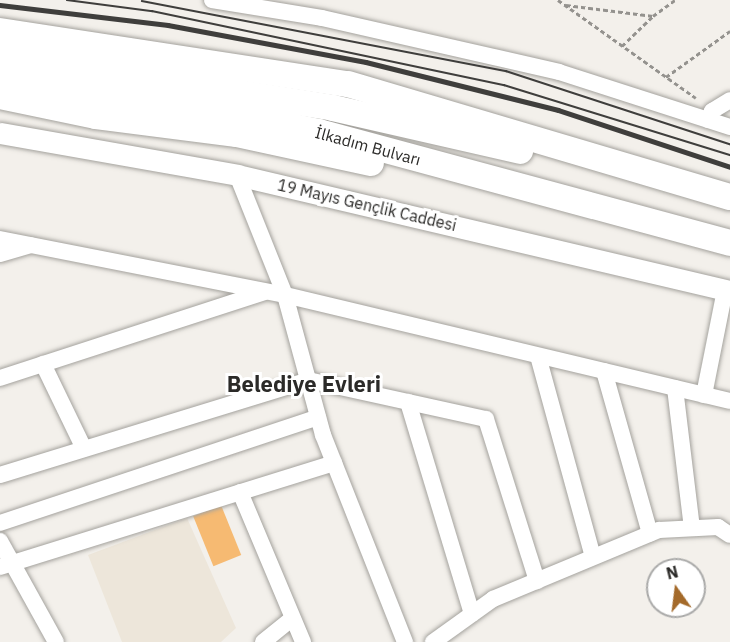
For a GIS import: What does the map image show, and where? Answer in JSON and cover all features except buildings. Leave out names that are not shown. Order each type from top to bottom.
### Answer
[{"type":"highway","points":[[0,32],[348,84],[730,197]]},
{"type":"highway","name":"İlkadım Bulvarı","points":[[0,55],[333,108],[531,154],[730,213]]},
{"type":"highway","name":"İlkadım Bulvarı","points":[[0,78],[159,100],[319,132],[730,243]]},
{"type":"highway","points":[[0,96],[96,116],[249,136],[730,255]]},
{"type":"main road","name":"19 Mayıs Gençlik Caddesi","points":[[0,133],[237,175],[728,290]]},
{"type":"street","points":[[212,0],[322,18],[559,72],[707,113],[730,127]]},
{"type":"street","points":[[707,113],[730,100]]},
{"type":"street","points":[[237,175],[285,295],[318,417],[334,463],[405,642]]},
{"type":"street","points":[[0,238],[37,243],[285,295],[730,401]]},
{"type":"street","points":[[0,254],[37,243]]},
{"type":"street","points":[[704,395],[728,290]]},
{"type":"street","points":[[0,378],[267,291]]},
{"type":"street","points":[[538,356],[593,557]]},
{"type":"street","points":[[43,364],[84,449]]},
{"type":"street","points":[[604,371],[650,534]]},
{"type":"street","points":[[0,475],[308,380],[486,419],[537,581]]},
{"type":"street","points":[[675,388],[692,528]]},
{"type":"street","points":[[408,402],[472,614]]},
{"type":"street","points":[[0,524],[318,417]]},
{"type":"street","points":[[6,565],[334,463]]},
{"type":"street","points":[[240,492],[291,620],[303,642]]},
{"type":"street","points":[[433,642],[472,614],[537,581],[650,534],[718,527],[730,535]]},
{"type":"street","points":[[0,541],[6,565],[56,642]]},
{"type":"street","points":[[263,642],[291,620]]},
{"type":"path","points":[[558,0],[666,77],[707,113]]},
{"type":"path","points":[[622,45],[653,16],[675,0]]},
{"type":"path","points":[[565,5],[653,16]]},
{"type":"path","points":[[666,77],[730,31]]},
{"type":"shaded area","points":[[187,518],[236,628],[221,642],[122,642],[88,555]]},
{"type":"tram line","points":[[67,0],[152,11],[504,85],[730,155]]},
{"type":"tram line","points":[[142,1],[506,71],[730,144]]},
{"type":"railway","points":[[0,5],[168,25],[366,62],[558,110],[730,167]]},
{"type":"district","name":"Belediye Evleri","points":[[304,384]]}]
